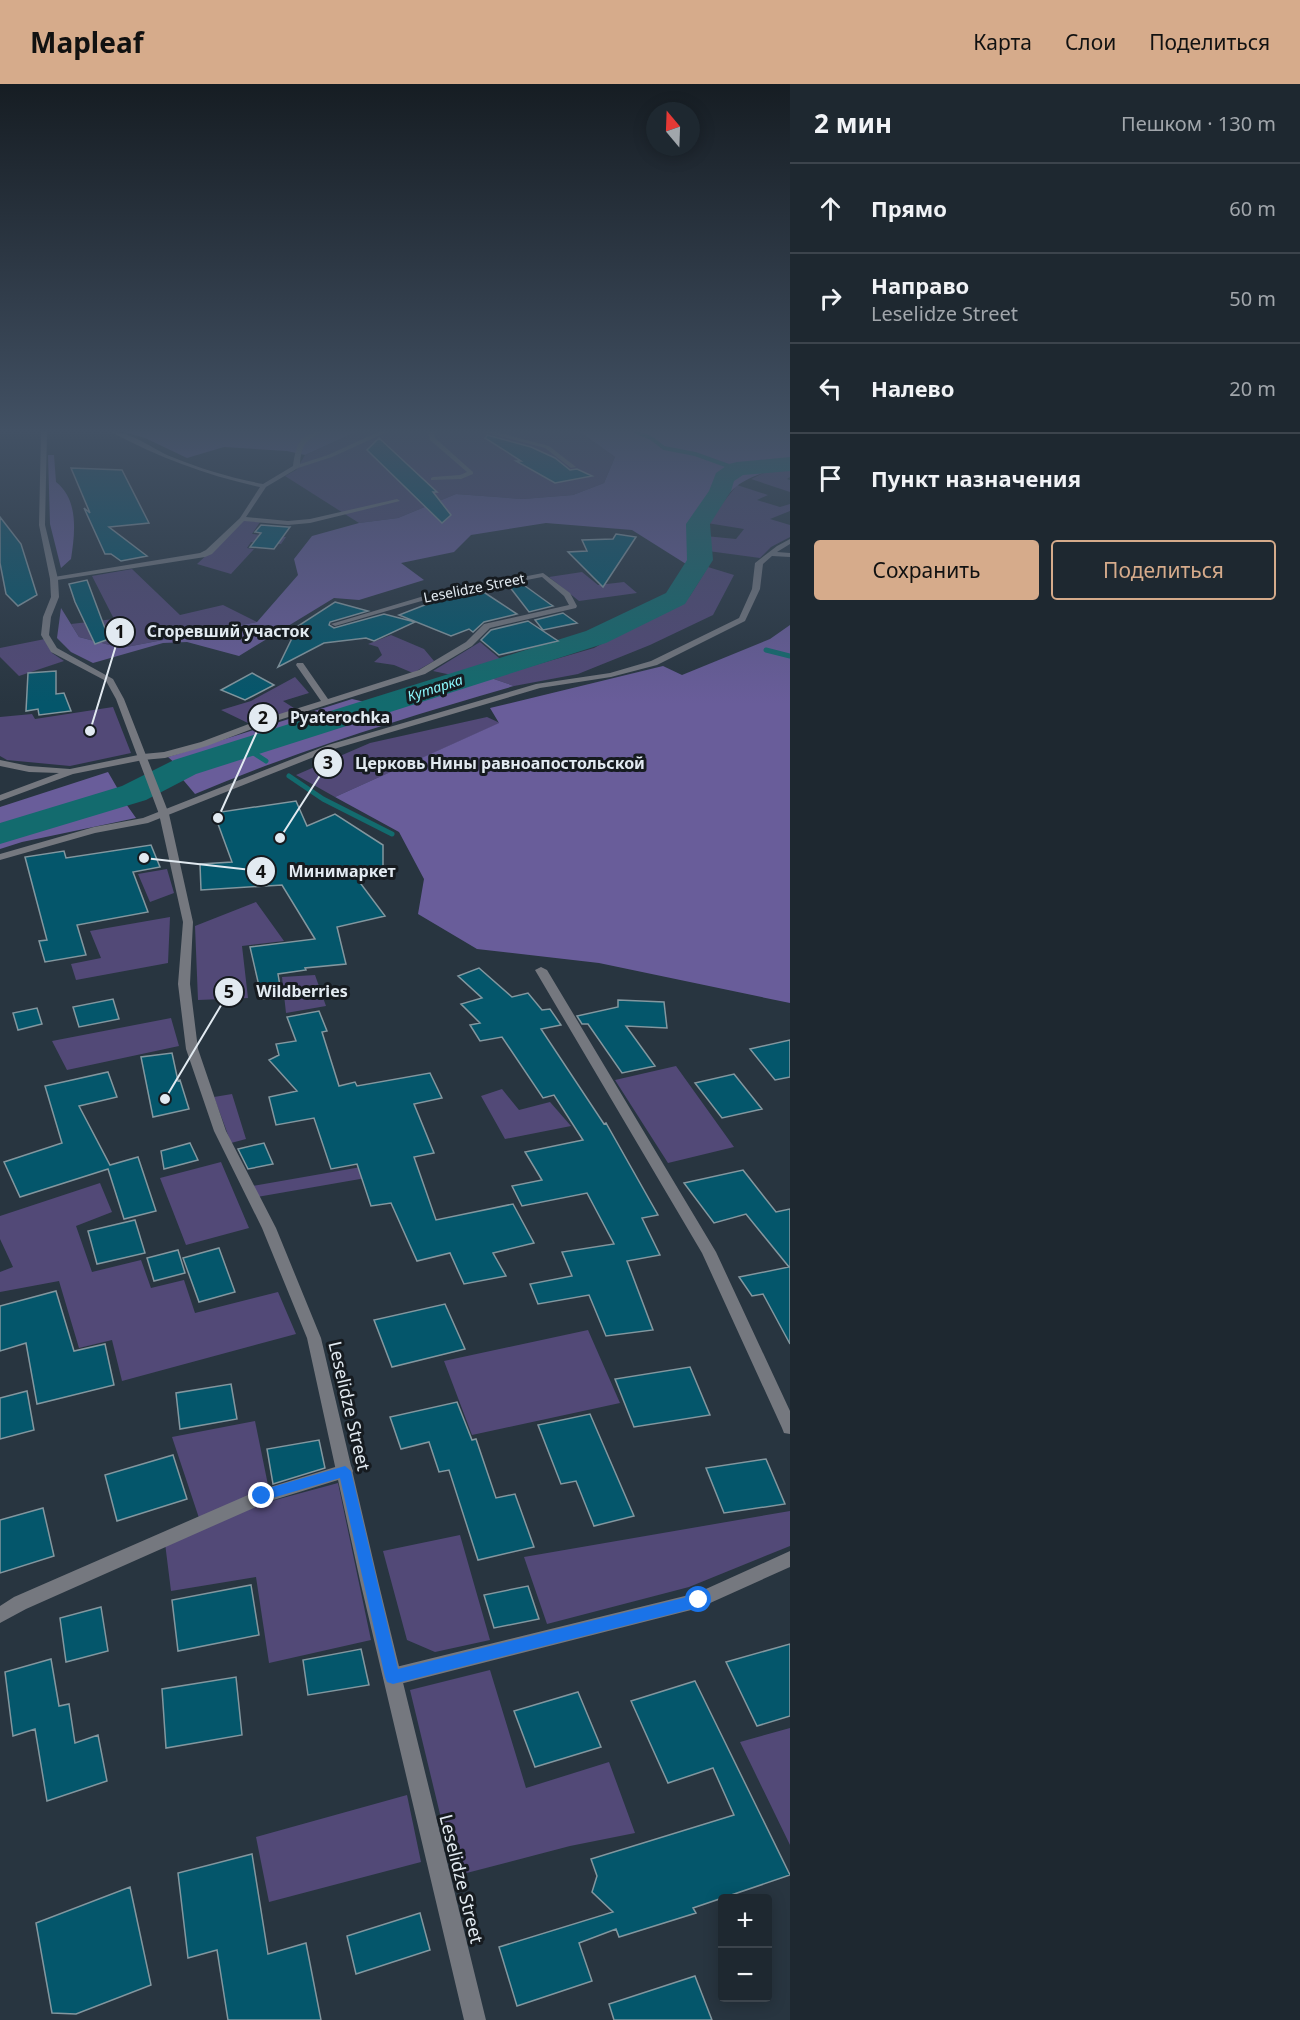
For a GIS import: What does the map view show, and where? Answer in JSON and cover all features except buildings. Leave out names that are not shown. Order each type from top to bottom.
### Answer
[{"type":"street","points":[[42,522],[54,579],[55,597],[47,617],[45,635],[54,650],[109,679],[120,699],[144,762]]},
{"type":"street","points":[[54,579],[202,555],[209,552],[239,522]]},
{"type":"street","points":[[0,857],[94,830],[145,821],[163,810],[331,747],[539,686],[611,675],[654,663],[742,619],[756,589],[759,563],[790,541]]},
{"type":"street","points":[[770,554],[790,555]]},
{"type":"street","name":"Leselidze Street","points":[[0,763],[29,769],[71,772],[144,762],[422,672],[469,644],[487,626],[524,615],[573,606],[567,595],[543,575],[424,598],[335,624]]},
{"type":"street","points":[[300,665],[326,702]]},
{"type":"street","name":"Leselidze Street","points":[[144,762],[163,810],[188,922],[184,984],[192,1049],[220,1131],[269,1228],[314,1338],[475,2020]]},
{"type":"street","name":"Leselidze Street","points":[[0,798],[71,772]]},
{"type":"street","points":[[542,970],[709,1252],[790,1428]]},
{"type":"street","points":[[0,1615],[20,1603],[262,1496],[345,1471]]},
{"type":"street","points":[[393,1677],[699,1600],[790,1559]]},
{"type":"shaded area","points":[[74,522],[71,559],[61,568],[50,524]]},
{"type":"shaded area","points":[[241,522],[260,522],[252,534],[286,537],[281,544],[251,542],[247,548],[254,549],[231,574],[197,564]]},
{"type":"shaded area","points":[[707,522],[690,531],[693,561],[686,564],[632,530],[546,523],[471,535],[454,552],[401,563],[424,580],[359,600],[334,598],[239,656],[187,642],[163,643],[93,663],[71,652],[57,638],[61,608],[79,637],[121,648],[257,622],[298,575],[294,559],[312,536],[359,523]]},
{"type":"shaded area","points":[[781,522],[790,525],[790,537],[771,547],[760,558],[708,551],[705,536],[736,539],[744,529],[707,523]]},
{"type":"shaded area","points":[[708,567],[734,575],[713,615],[650,645],[578,674],[514,686],[491,678],[594,648],[690,596]]},
{"type":"shaded area","points":[[132,569],[180,615],[223,605],[257,622],[121,648],[79,637],[71,624],[114,619],[92,576]]},
{"type":"shaded area","points":[[582,572],[598,585],[624,582],[637,593],[579,601],[549,577]]},
{"type":"shaded area","points":[[790,625],[790,1003],[599,963],[477,949],[418,914],[424,879],[399,832],[335,797],[499,723],[490,708],[663,666],[682,675],[770,639]]},
{"type":"shaded area","points":[[391,635],[424,649],[434,661],[413,673],[394,665],[374,662],[382,655],[378,647],[368,644]]},
{"type":"shaded area","points":[[45,639],[52,653],[64,661],[19,676],[0,657],[0,648]]},
{"type":"shaded area","points":[[480,642],[505,663],[461,677],[433,671]]},
{"type":"shaded area","points":[[295,677],[309,693],[283,701],[297,710],[250,724],[221,710],[251,701]]},
{"type":"shaded area","points":[[491,678],[514,686],[353,735],[195,794],[179,775]]},
{"type":"shaded area","points":[[352,699],[365,702],[177,765],[168,757]]},
{"type":"shaded area","points":[[113,707],[131,753],[70,766],[7,760],[0,756],[0,717],[32,714],[35,719]]},
{"type":"shaded area","points":[[487,717],[500,723],[335,797],[296,775],[370,743]]},
{"type":"shaded area","points":[[108,772],[119,791],[68,804],[0,828],[0,807]]},
{"type":"shaded area","points":[[124,801],[136,818],[22,842],[0,849],[0,839]]},
{"type":"shaded area","points":[[167,869],[174,893],[150,902],[138,874]]},
{"type":"shaded area","points":[[256,902],[284,941],[242,946],[248,998],[198,1000],[195,926]]},
{"type":"shaded area","points":[[170,917],[168,963],[76,980],[71,964],[101,958],[90,931]]},
{"type":"shaded area","points":[[315,975],[326,1006],[286,1013],[282,977]]},
{"type":"shaded area","points":[[171,1018],[179,1046],[67,1070],[52,1041]]},
{"type":"shaded area","points":[[676,1066],[734,1147],[668,1163],[615,1080]]},
{"type":"shaded area","points":[[502,1089],[519,1110],[550,1102],[571,1126],[505,1139],[481,1096]]},
{"type":"shaded area","points":[[232,1094],[246,1139],[231,1143],[214,1097]]},
{"type":"shaded area","points":[[401,1160],[406,1171],[257,1197],[252,1186]]},
{"type":"shaded area","points":[[221,1162],[249,1228],[186,1245],[160,1178]]},
{"type":"shaded area","points":[[100,1183],[112,1212],[76,1226],[92,1272],[141,1260],[151,1288],[184,1280],[195,1313],[278,1292],[296,1334],[122,1381],[112,1340],[79,1348],[59,1281],[0,1292],[0,1272],[13,1267],[0,1239],[0,1216]]},
{"type":"shaded area","points":[[588,1330],[620,1403],[472,1435],[444,1361]]},
{"type":"shaded area","points":[[255,1421],[269,1490],[199,1518],[172,1437]]},
{"type":"shaded area","points":[[338,1483],[371,1640],[269,1663],[256,1577],[171,1591],[165,1543],[246,1508]]},
{"type":"shaded area","points":[[790,1511],[790,1546],[689,1587],[547,1624],[524,1557]]},
{"type":"shaded area","points":[[460,1535],[490,1640],[435,1652],[407,1640],[383,1551]]},
{"type":"shaded area","points":[[490,1670],[526,1788],[609,1762],[635,1833],[570,1846],[455,1876],[410,1690]]},
{"type":"shaded area","points":[[790,1728],[790,1845],[740,1742]]},
{"type":"shaded area","points":[[407,1795],[421,1862],[269,1902],[256,1837]]},
{"type":"waterway","name":"Кутарка","points":[[0,834],[134,793],[185,767],[596,637],[676,598],[700,560],[699,522]]},
{"type":"waterway","points":[[766,650],[790,656]]},
{"type":"waterway","points":[[246,748],[266,761]]},
{"type":"waterway","points":[[289,776],[323,799],[392,834]]},
{"type":"place","name":"Сгоревший участок","points":[[90,731]]},
{"type":"place","name":"Pyaterochka","points":[[218,818]]},
{"type":"place","name":"Церковь Нины равноапостольской","points":[[280,838]]},
{"type":"place","name":"Минимаркет","points":[[144,858]]},
{"type":"place","name":"Wildberries","points":[[165,1099]]},
{"type":"route","points":[[262,1496],[345,1471],[393,1677],[699,1600]]}]
